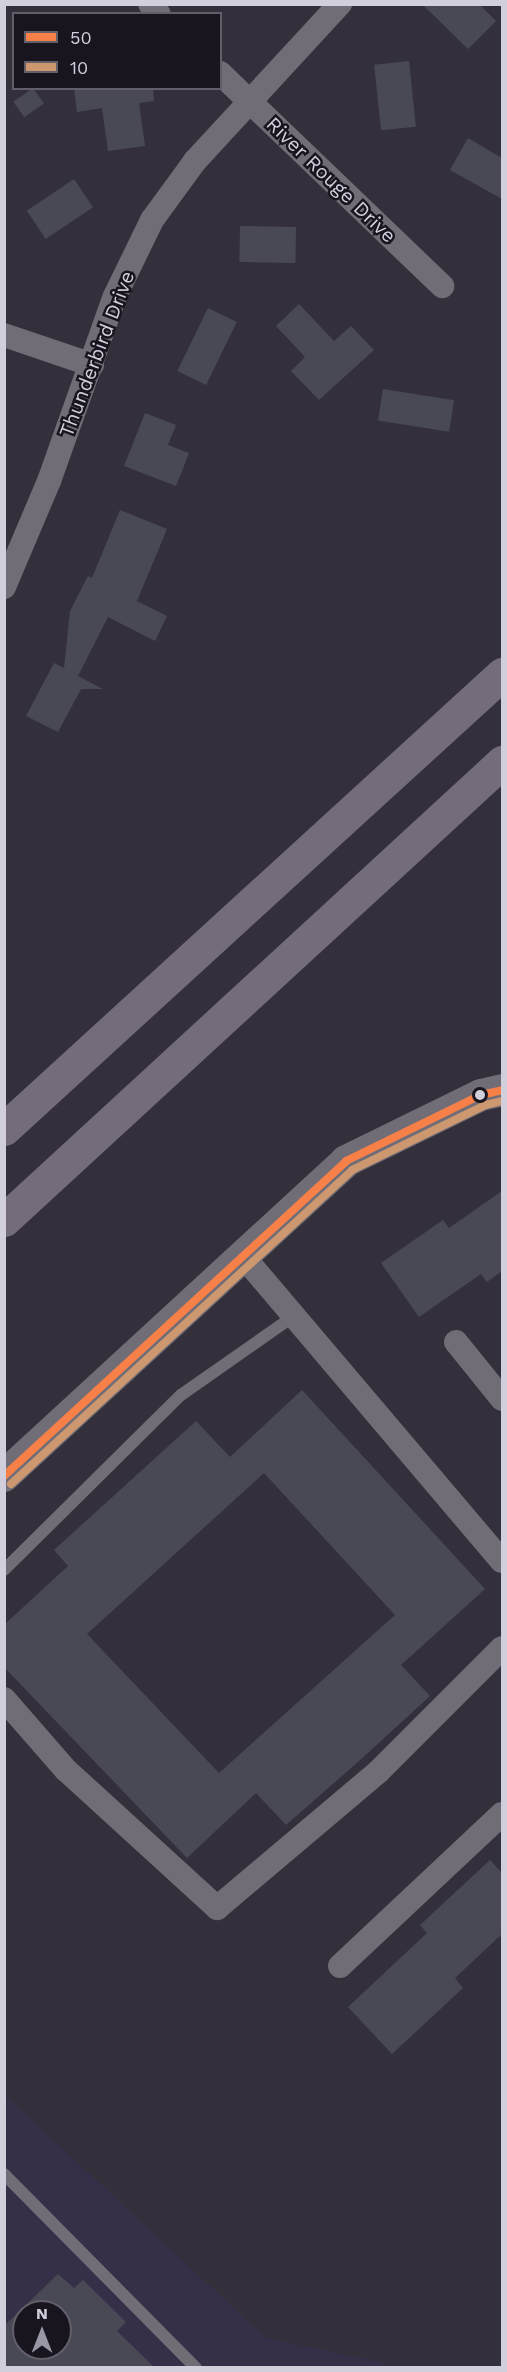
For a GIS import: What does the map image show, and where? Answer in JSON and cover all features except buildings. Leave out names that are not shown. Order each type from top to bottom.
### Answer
[{"type":"highway","points":[[4,1129],[502,674]]},
{"type":"highway","points":[[4,1220],[502,762]]},
{"type":"street","name":"Thunderbird Drive","points":[[4,587],[92,365],[115,296],[152,220],[195,161],[340,4]]},
{"type":"street","name":"River Rouge Drive","points":[[222,75],[442,286]]},
{"type":"street","points":[[4,335],[92,365]]},
{"type":"street","points":[[4,1476],[346,1161],[481,1095],[502,1090]]},
{"type":"street","points":[[243,1256],[502,1561]]},
{"type":"street","points":[[456,1342],[502,1399]]},
{"type":"street","points":[[4,1699],[66,1770],[217,1908],[378,1772],[502,1648]]},
{"type":"street","points":[[340,1966],[502,1814]]},
{"type":"lane","points":[[4,1570],[181,1395],[294,1316]]},
{"type":"lane","points":[[4,2174],[196,2367]]},
{"type":"shaded area","points":[[4,2094],[266,2338],[381,2362],[385,2367],[5,2367]]},
{"type":"transit line","name":"50","points":[[4,1476],[346,1161],[481,1095],[502,1090]]},
{"type":"transit line","name":"10","points":[[11,1484],[352,1170],[485,1105],[502,1101]]}]
